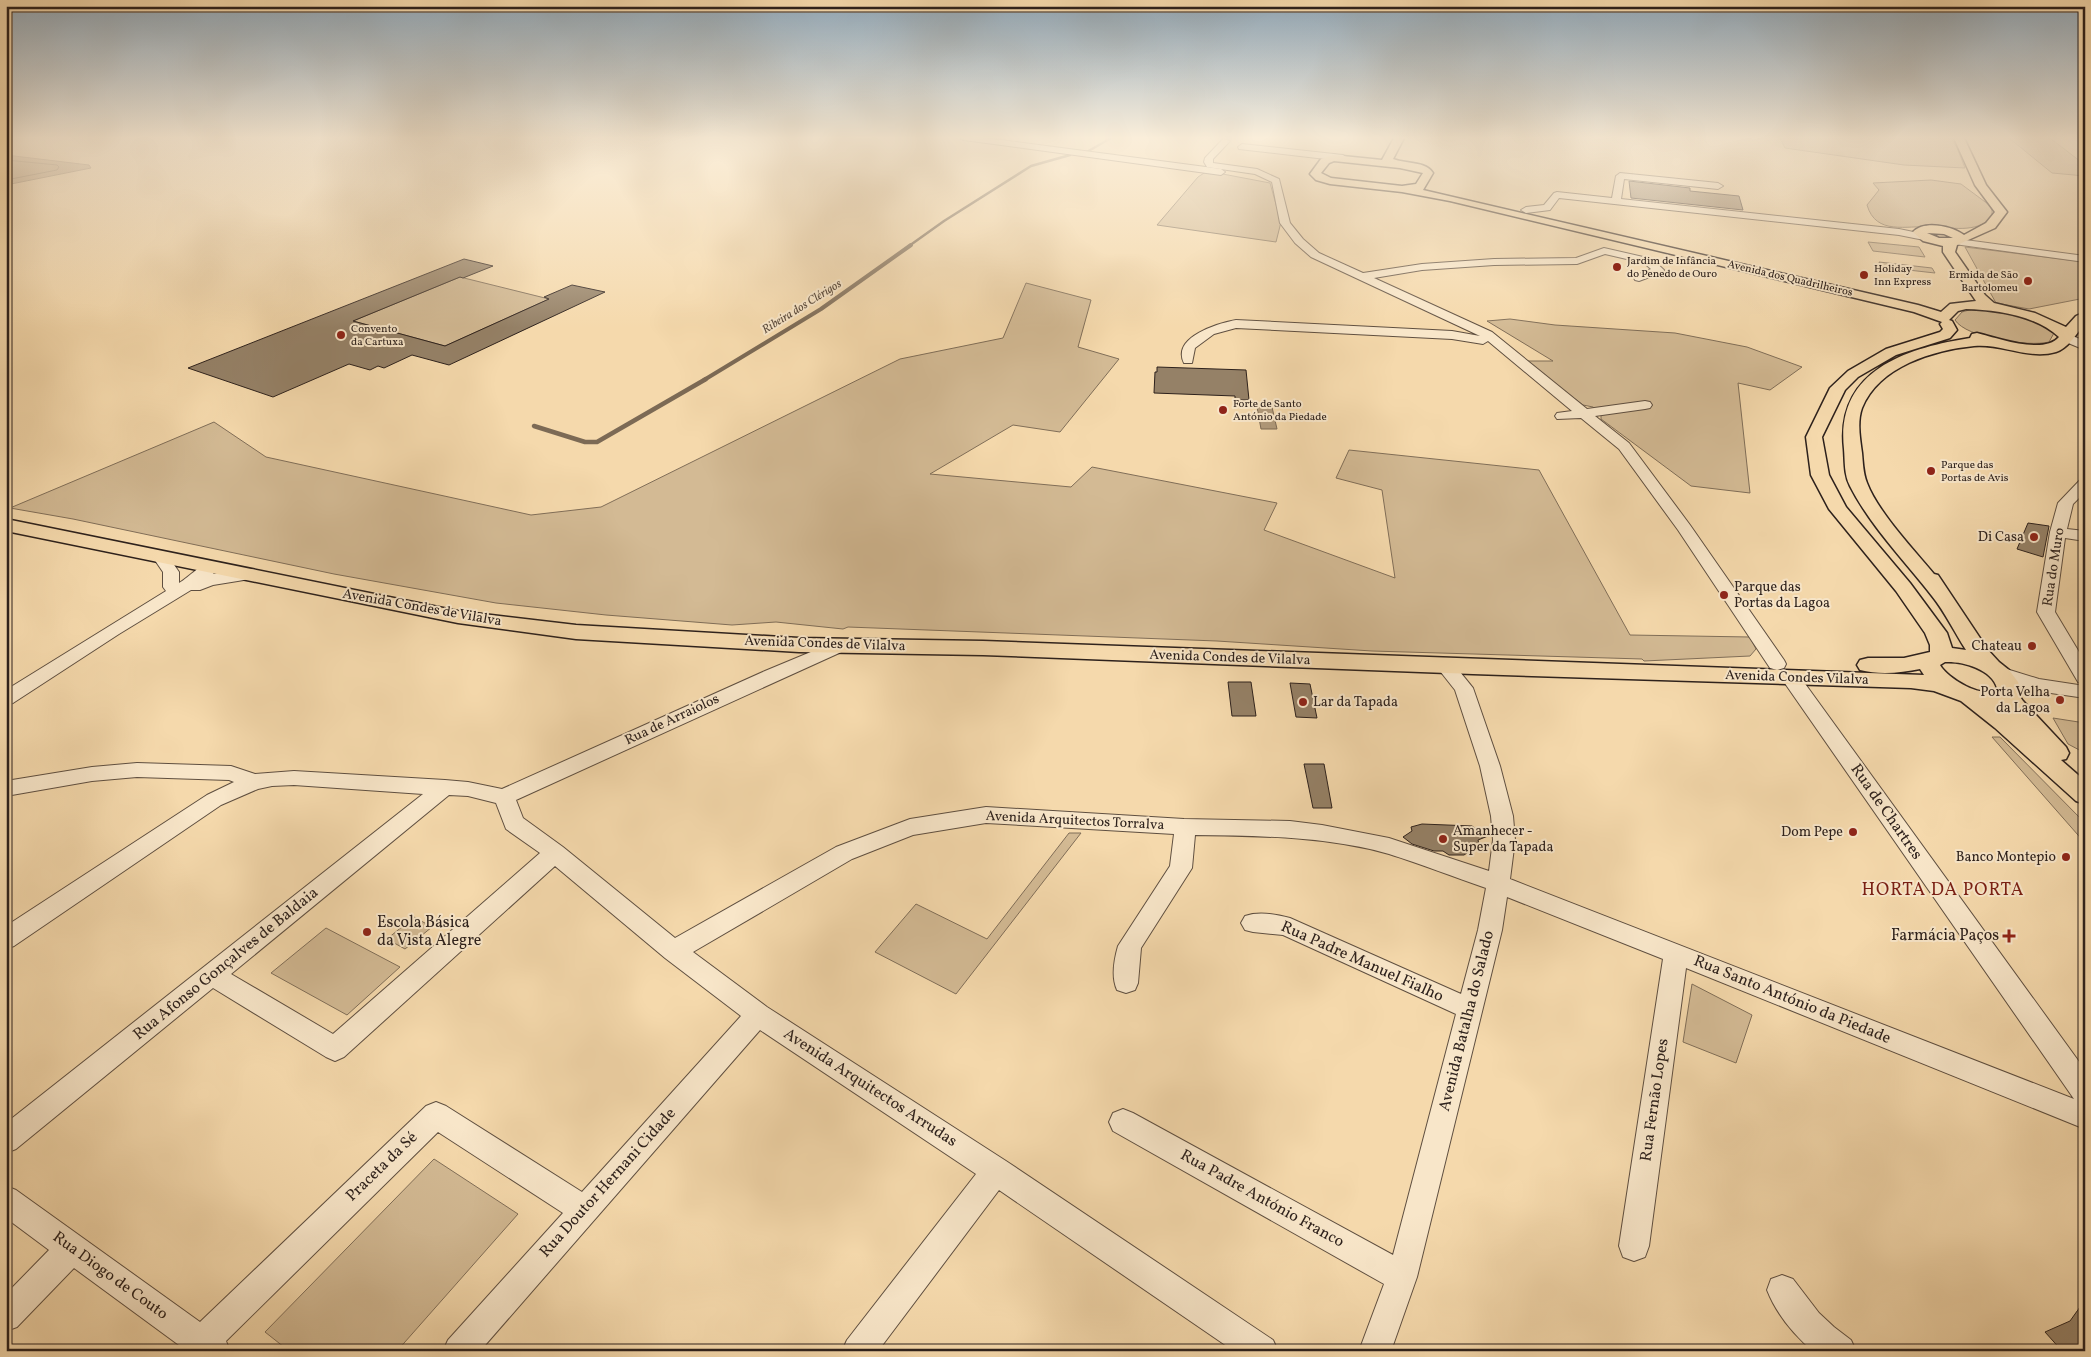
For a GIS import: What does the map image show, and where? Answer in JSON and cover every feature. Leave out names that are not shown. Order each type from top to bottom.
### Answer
[{"type":"main road","name":"Avenida dos Quadrilheiros","points":[[1466,201],[1918,309],[1951,314]]},
{"type":"main road","name":"Avenida dos Quadrilheiros","points":[[1489,201],[1923,304],[1951,314]]},
{"type":"main road","points":[[1992,308],[1980,298],[1950,252],[1949,246],[1995,223],[2001,212],[1994,201]]},
{"type":"main road","points":[[1925,235],[1942,231],[1980,231]]},
{"type":"main road","points":[[1942,231],[1957,235],[1958,241]]},
{"type":"main road","points":[[1925,235],[1958,241]]},
{"type":"main road","points":[[1925,235],[1966,298],[1951,314],[1950,330],[1945,335],[1890,352],[1853,374],[1838,388],[1825,411],[1814,437],[1820,475],[1838,509],[1904,587],[1939,640],[1941,651],[1929,665],[1936,678],[1993,713],[2085,794]]},
{"type":"main road","points":[[2070,309],[2085,306]]},
{"type":"main road","points":[[1951,314],[1992,308],[2022,314],[2051,323],[2062,329],[2066,336]]},
{"type":"main road","points":[[2022,314],[2055,312]]},
{"type":"main road","points":[[1951,314],[1964,333],[2017,347],[2050,349],[2060,346],[2078,319],[2085,316]]},
{"type":"main road","points":[[1991,340],[1964,342],[1920,354],[1884,372],[1865,389],[1858,400],[1850,432],[1857,480],[1875,512],[1938,591],[1980,655],[2002,681],[2014,706],[2085,783]]},
{"type":"main road","name":"Avenida Condes de Vilalva","points":[[6,526],[211,566],[458,618],[576,632],[798,645],[1445,666]]},
{"type":"main road","name":"Avenida Condes Vilalva","points":[[1445,666],[1638,672],[1784,671],[1899,665],[1958,656],[1970,658],[2002,681]]},
{"type":"main road","name":"Avenida Condes Vilalva","points":[[1784,671],[1911,681],[1936,684],[1958,691]]},
{"type":"main road","points":[[1958,691],[1982,698],[1993,698],[2002,681]]},
{"type":"street","name":"Rua de Chartres","points":[[1280,201],[1285,223],[1299,241],[1315,255],[1488,335],[1624,446],[2085,1092]]},
{"type":"street","points":[[1526,210],[1547,208],[1552,201]]},
{"type":"street","points":[[1610,201],[1925,235]]},
{"type":"street","points":[[1547,208],[1558,218]]},
{"type":"street","points":[[1958,241],[2085,259]]},
{"type":"street","points":[[1361,277],[1422,267],[1494,262],[1577,261],[1604,251],[1616,252],[1648,261],[1659,270],[1639,278]]},
{"type":"street","points":[[1452,335],[1458,332],[1461,326],[1458,322]]},
{"type":"street","points":[[1188,360],[1189,347],[1201,335],[1219,327],[1236,324],[1452,335],[1499,344]]},
{"type":"street","points":[[2066,336],[2085,346]]},
{"type":"street","points":[[1562,416],[1646,405]]},
{"type":"street","name":"Rua do Muro","points":[[2085,483],[2066,502],[2058,532],[2046,612],[2085,678]]},
{"type":"street","points":[[2058,532],[2085,536]]},
{"type":"street","points":[[160,556],[171,572],[174,589]]},
{"type":"street","points":[[6,699],[174,589],[184,576],[211,566]]},
{"type":"street","points":[[174,589],[209,580],[250,574]]},
{"type":"street","points":[[772,674],[798,645]]},
{"type":"street","name":"Rua de Arraiolos","points":[[504,798],[772,674],[842,645]]},
{"type":"street","name":"Avenida Batalha do Salado","points":[[1375,1351],[1402,1277],[1500,884],[1504,840],[1502,816],[1490,766],[1464,688],[1445,666]]},
{"type":"street","points":[[1464,688],[1473,667]]},
{"type":"street","points":[[2002,681],[2020,685],[2037,684],[2085,692]]},
{"type":"street","points":[[6,789],[92,774],[137,770],[231,773],[254,782]]},
{"type":"street","points":[[6,938],[214,800],[254,782],[272,778],[294,778],[445,787],[479,790],[504,798]]},
{"type":"street","name":"Rua Afonso Gonçalves de Baldaia","points":[[6,1140],[445,787]]},
{"type":"street","name":"Avenida Arquitectos Arrudas","points":[[504,798],[514,823],[555,853],[674,951],[758,1015],[996,1171],[1262,1351]]},
{"type":"street","name":"Avenida Arquitectos Torralva","points":[[674,951],[844,853],[910,827],[986,815],[1184,827],[1290,829],[1345,836],[1389,846],[1500,884]]},
{"type":"street","points":[[1126,983],[1126,958],[1130,946],[1181,868],[1185,842],[1184,827]]},
{"type":"street","points":[[212,975],[335,1048],[555,853]]},
{"type":"street","name":"Rua Santo António da Piedade","points":[[1500,884],[2085,1116]]},
{"type":"street","name":"Rua Padre Manuel Fialho","points":[[1252,923],[1278,924],[1290,928],[1470,1009]]},
{"type":"street","name":"Rua Fernão Lopes","points":[[1634,1246],[1676,954]]},
{"type":"street","name":"Rua Doutor Hernani Cidade","points":[[459,1351],[758,1015]]},
{"type":"street","name":"Praceta da Sé","points":[[208,1346],[436,1115],[584,1210]]},
{"type":"street","name":"Rua Padre António Franco","points":[[1123,1122],[1402,1277]]},
{"type":"street","points":[[858,1351],[996,1171]]},
{"type":"street","name":"Rua Diogo de Couto","points":[[6,1200],[208,1346]]},
{"type":"street","points":[[6,1316],[72,1248]]},
{"type":"street","points":[[1782,1290],[1800,1318],[1816,1334],[1840,1351]]},
{"type":"shaded area","points":[[1177,201],[1275,201],[1281,222],[1276,242],[1157,225]]},
{"type":"shaded area","points":[[1870,201],[1984,201],[1992,207],[1992,217],[1979,226],[1971,228],[1893,227],[1877,221],[1871,215],[1867,205]]},
{"type":"shaded area","points":[[1868,242],[1919,247],[1925,257],[1873,251]]},
{"type":"shaded area","points":[[1965,247],[2085,262],[2085,298],[2029,309],[1996,303]]},
{"type":"shaded area","points":[[1879,262],[1932,268],[1935,273],[1881,267]]},
{"type":"shaded area","points":[[460,277],[549,299],[445,346],[353,321]]},
{"type":"shaded area","points":[[1026,283],[1091,300],[1078,347],[1119,359],[1060,432],[1013,425],[930,474],[1071,487],[1092,467],[1277,503],[1264,530],[1395,578],[1382,490],[1336,478],[1349,450],[1539,470],[1630,635],[1750,637],[1756,649],[1750,656],[1644,661],[1642,659],[1372,651],[1217,641],[848,627],[843,629],[776,622],[732,625],[606,615],[496,603],[334,574],[73,519],[10,508],[214,422],[266,457],[531,515],[601,507],[900,359],[1003,338]]},
{"type":"shaded area","points":[[1969,310],[2002,312],[2027,318],[2047,327],[2054,333],[2049,342],[2040,343],[2013,342],[1984,336],[1961,326],[1955,320],[1962,312]]},
{"type":"shaded area","points":[[1510,319],[1555,325],[1675,333],[1747,347],[1802,367],[1770,390],[1738,383],[1750,493],[1691,486],[1601,419],[1601,414],[1593,407],[1583,405],[1524,361],[1553,361],[1487,321]]},
{"type":"shaded area","points":[[2053,718],[2085,723],[2085,753],[2068,744]]},
{"type":"shaded area","points":[[1992,737],[2000,737],[2085,823],[2085,843]]},
{"type":"shaded area","points":[[1069,833],[1081,833],[956,994],[875,952],[916,904],[987,939]]},
{"type":"shaded area","points":[[414,917],[432,927],[405,949],[387,939]]},
{"type":"shaded area","points":[[326,928],[400,967],[347,1015],[271,973]]},
{"type":"shaded area","points":[[1692,984],[1752,1015],[1736,1063],[1683,1042]]},
{"type":"shaded area","points":[[434,1159],[518,1214],[397,1351],[289,1351],[265,1332]]},
{"type":"water","points":[[1257,407],[1272,407],[1277,429],[1261,429]]},
{"type":"building","points":[[1662,201],[1741,201],[1743,210]]},
{"type":"building","name":"Convento da Cartuxa","points":[[464,259],[493,266],[463,278],[460,277],[353,321],[445,346],[549,299],[544,297],[572,285],[605,292],[449,365],[412,355],[384,368],[378,366],[370,370],[349,364],[273,397],[188,368]]},
{"type":"building","points":[[1157,367],[1246,370],[1249,400],[1235,400],[1235,396],[1154,393]]},
{"type":"building","name":"Di Casa","points":[[2028,523],[2049,526],[2043,557],[2017,549]]},
{"type":"building","points":[[1228,682],[1251,682],[1256,716],[1232,716]]},
{"type":"building","name":"Lar da Tapada","points":[[1290,683],[1310,684],[1317,718],[1296,717]]},
{"type":"building","points":[[1304,764],[1324,764],[1332,808],[1313,808]]},
{"type":"building","name":"Amanhecer - Super da Tapada","points":[[1422,824],[1472,826],[1488,836],[1478,840],[1480,849],[1473,849],[1464,855],[1449,855],[1443,851],[1434,851],[1412,844],[1403,837],[1412,831],[1411,827]]},
{"type":"building","points":[[2085,1300],[2085,1351],[2062,1351],[2045,1332],[2070,1321]]},
{"type":"waterway","name":"Ribeira dos Clérigos","points":[[909,246],[975,201]]},
{"type":"waterway","name":"Ribeira dos Clérigos","points":[[704,380],[821,309],[911,245]]},
{"type":"waterway","name":"Ribeira dos Clérigos","points":[[534,426],[585,442],[597,442],[706,379]]},
{"type":"place","name":"Jardim de Infância do Penedo de Ouro","points":[[1617,267]]},
{"type":"place","name":"Holiday Inn Express","points":[[1864,275]]},
{"type":"place","name":"Ermida de São Bartolomeu","points":[[2028,281]]},
{"type":"place","name":"Convento da Cartuxa","points":[[341,335]]},
{"type":"place","name":"Forte de Santo António da Piedade","points":[[1223,410]]},
{"type":"place","name":"Parque das Portas de Avis","points":[[1931,471]]},
{"type":"place","name":"Di Casa","points":[[2034,537]]},
{"type":"place","name":"Parque das Portas da Lagoa","points":[[1724,595]]},
{"type":"place","name":"Chateau","points":[[2032,646]]},
{"type":"place","name":"Porta Velha da Lagoa","points":[[2060,700]]},
{"type":"place","name":"Lar da Tapada","points":[[1303,702]]},
{"type":"place","name":"Dom Pepe","points":[[1853,832]]},
{"type":"place","name":"Amanhecer - Super da Tapada","points":[[1443,839]]},
{"type":"place","name":"Banco Montepio","points":[[2066,857]]},
{"type":"place","name":"Escola Básica da Vista Alegre","points":[[367,932]]},
{"type":"place","name":"Farmácia Paços","points":[[2009,936]]},
{"type":"district","name":"HORTA DA PORTA","points":[[1943,890]]}]
